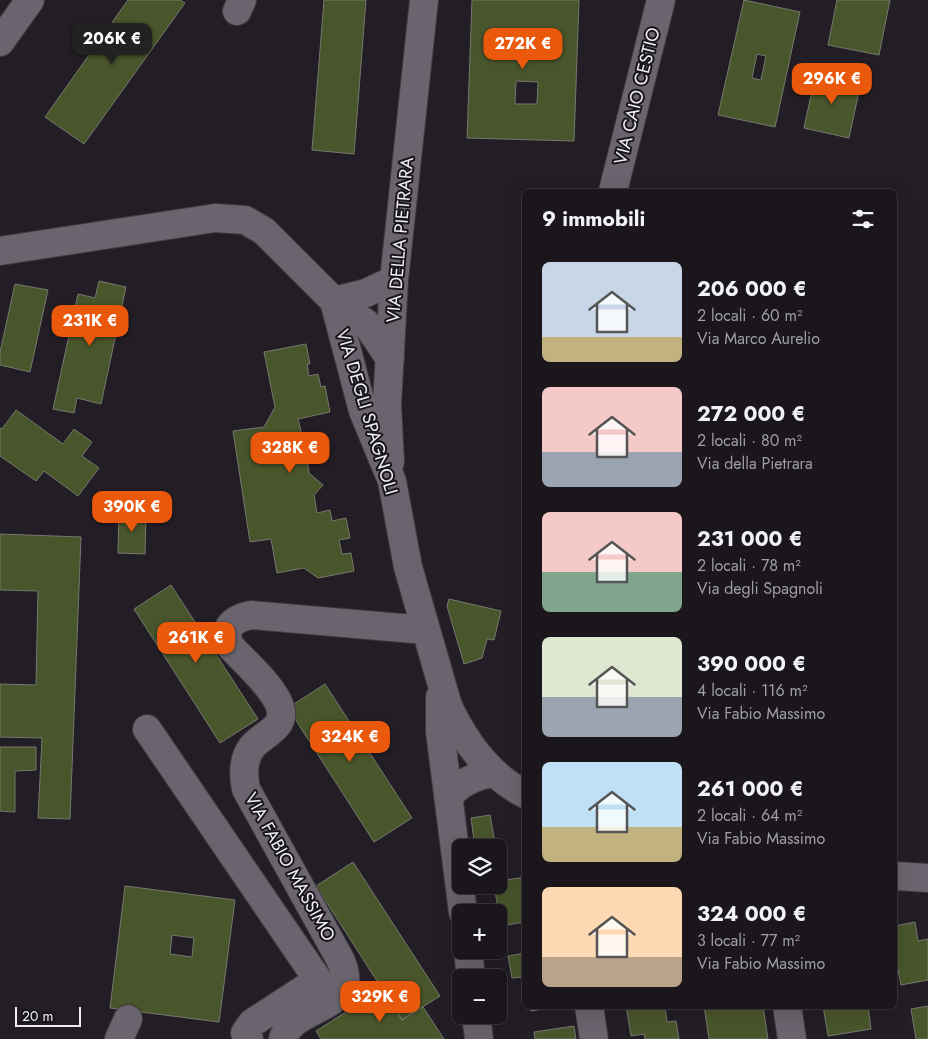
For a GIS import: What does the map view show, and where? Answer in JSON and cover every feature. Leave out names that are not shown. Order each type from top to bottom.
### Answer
[{"type":"street","points":[[0,42],[30,0]]},
{"type":"street","name":"VIA DELLA PIETRARA","points":[[392,481],[388,413],[394,280],[424,0]]},
{"type":"street","name":"VIA CAIO CESTIO","points":[[614,189],[661,0]]},
{"type":"street","points":[[0,250],[62,243],[203,219],[237,218],[252,222],[264,231],[334,301],[366,323],[390,359],[369,364],[350,362]]},
{"type":"street","points":[[334,301],[366,293],[394,280]]},
{"type":"street","name":"VIA DEGLI SPAGNOLI","points":[[334,301],[369,428],[392,481],[406,557],[425,630],[448,706],[462,733],[495,773],[522,792]]},
{"type":"street","name":"VIA FABIO MASSIMO","points":[[283,1039],[286,1032],[295,1023],[335,999],[344,984],[345,975],[340,959],[246,788],[244,778],[246,760],[252,748],[277,726],[282,719],[281,711],[272,693],[230,646],[226,637],[227,628],[232,622],[251,615],[425,630]]},
{"type":"street","points":[[441,685],[440,732],[462,904]]},
{"type":"street","points":[[147,729],[318,980],[252,1023],[245,1033],[249,1039]]},
{"type":"street","points":[[448,796],[465,782],[479,776],[495,773]]},
{"type":"street","points":[[897,876],[928,878]]},
{"type":"street","points":[[589,1009],[594,1039]]},
{"type":"street","points":[[787,1009],[792,1039]]},
{"type":"street","points":[[477,1024],[478,1039]]},
{"type":"building","points":[[128,0],[180,0],[185,3],[84,144],[45,117]]},
{"type":"building","points":[[324,0],[366,0],[354,154],[312,150]]},
{"type":"building","points":[[472,0],[579,0],[574,141],[467,138]],"holes":[[[516,81],[538,82],[537,104],[515,104]]]},
{"type":"building","points":[[744,0],[800,12],[775,127],[718,115]],"holes":[[[757,54],[766,56],[761,80],[752,78]]]},
{"type":"building","points":[[837,0],[890,0],[879,55],[828,45]]},
{"type":"building","points":[[816,72],[861,82],[849,138],[804,128]]},
{"type":"building","points":[[99,281],[126,287],[101,404],[77,398],[74,413],[53,409],[78,294],[95,298]]},
{"type":"building","points":[[15,284],[48,290],[30,372],[0,365],[0,352]]},
{"type":"building","points":[[306,344],[310,364],[307,364],[309,376],[318,374],[321,387],[325,386],[330,412],[298,419],[302,435],[316,449],[307,459],[309,473],[323,485],[314,495],[317,513],[330,510],[332,521],[346,518],[350,538],[339,540],[342,554],[351,553],[354,571],[318,578],[304,568],[277,573],[271,539],[250,542],[233,431],[264,427],[275,407],[264,352]]},
{"type":"building","points":[[16,410],[63,444],[74,429],[92,442],[82,456],[99,468],[78,496],[44,471],[36,481],[0,456],[0,428],[2,429]]},
{"type":"building","points":[[119,512],[146,513],[145,554],[118,553]]},
{"type":"building","points":[[0,534],[81,537],[70,819],[38,818],[42,738],[0,737],[0,684],[36,685],[38,591],[0,590]]},
{"type":"building","points":[[171,585],[258,719],[220,743],[134,609]]},
{"type":"building","points":[[449,599],[501,611],[494,640],[487,639],[482,658],[464,664],[447,606]]},
{"type":"building","points":[[325,684],[412,818],[374,842],[288,708]]},
{"type":"building","points":[[0,747],[36,747],[36,770],[15,771],[15,812],[0,811]]},
{"type":"building","points":[[490,815],[494,839],[474,839],[471,818]]},
{"type":"building","points":[[353,862],[440,996],[402,1020],[316,886]]},
{"type":"building","points":[[522,877],[522,922],[507,925],[507,904],[497,904],[496,894],[507,894],[507,880]]},
{"type":"building","points":[[125,886],[235,900],[219,1022],[110,1008]],"holes":[[[172,935],[194,938],[192,957],[170,954]]]},
{"type":"building","points":[[915,922],[918,941],[928,939],[928,980],[901,985],[897,964],[897,926]]},
{"type":"building","points":[[522,954],[522,977],[512,978],[508,956]]},
{"type":"building","points":[[382,989],[402,1020],[423,1007],[444,1039],[321,1039],[316,1031]]},
{"type":"building","points":[[928,1006],[928,1039],[916,1039],[911,1009]]},
{"type":"building","points":[[626,1009],[665,1009],[667,1022],[676,1021],[679,1039],[645,1039],[644,1034],[631,1036]]},
{"type":"building","points":[[704,1009],[763,1009],[768,1039],[709,1039]]},
{"type":"building","points":[[824,1009],[868,1009],[871,1029],[828,1036]]},
{"type":"building","points":[[574,1026],[576,1039],[535,1039],[534,1032]]}]
